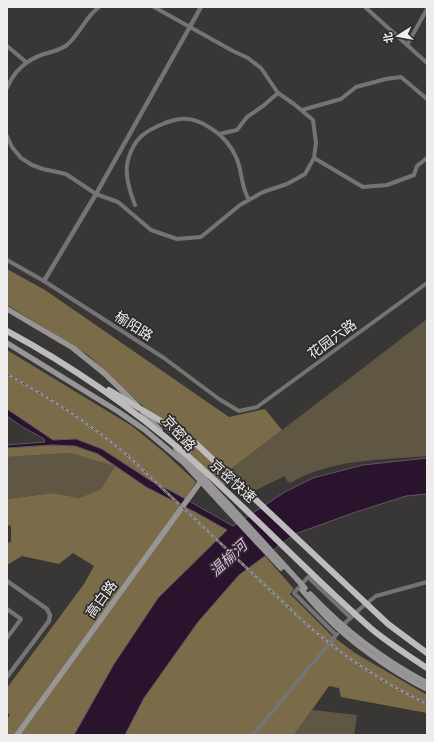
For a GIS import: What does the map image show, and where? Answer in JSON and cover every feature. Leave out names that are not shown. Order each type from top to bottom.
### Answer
[{"type":"highway","name":"京密快速","points":[[7,328],[191,439],[388,624],[427,653]]},
{"type":"highway","name":"京密快速","points":[[7,331],[61,362],[143,418],[188,456],[367,625],[427,668]]},
{"type":"main road","name":"京密路","points":[[7,309],[73,348],[104,373],[153,423],[202,479],[341,628],[361,647],[403,675],[427,688]]},
{"type":"main road","name":"京密路","points":[[7,343],[120,412],[146,430],[202,479]]},
{"type":"main road","name":"高白路","points":[[17,735],[202,479]]},
{"type":"main road","name":"京密路","points":[[341,628],[406,672],[427,683]]},
{"type":"street","points":[[7,88],[10,80],[26,62],[65,46],[76,38],[91,15],[99,7]]},
{"type":"street","points":[[7,136],[12,147],[21,158],[32,165],[66,174],[96,194],[118,202],[151,230],[177,239],[201,237],[240,204],[263,192],[287,184],[305,174],[314,158],[316,143],[313,120],[278,93],[261,68],[252,61],[154,7]]},
{"type":"street","points":[[44,281],[96,194],[201,7]]},
{"type":"street","points":[[365,7],[427,64]]},
{"type":"street","points":[[406,45],[427,9]]},
{"type":"street","points":[[7,46],[26,62]]},
{"type":"street","points":[[302,110],[341,99],[356,87],[386,79],[401,77],[427,99]]},
{"type":"street","points":[[219,134],[237,130],[247,117],[264,106],[278,93]]},
{"type":"street","points":[[135,205],[128,182],[127,161],[134,145],[148,129],[171,121],[186,119],[204,124],[227,141],[240,167],[244,192],[249,200]]},
{"type":"street","points":[[314,158],[363,187],[387,185],[414,175],[416,166],[427,158]]},
{"type":"street","name":"榆阳路","points":[[7,260],[44,281],[164,358],[219,400],[239,411],[248,410]]},
{"type":"street","name":"花园六路","points":[[248,410],[257,407],[427,283]]},
{"type":"street","points":[[336,635],[294,593],[308,577],[351,618]]},
{"type":"street","points":[[7,580],[47,609],[50,615],[48,621],[7,677]]},
{"type":"street","points":[[253,735],[341,628],[362,607],[376,596],[427,582]]},
{"type":"street","points":[[7,609],[21,619],[7,638]]},
{"type":"shaded area","points":[[7,269],[45,290],[229,417],[265,409],[282,430],[226,473],[227,483],[223,487],[146,409],[88,355],[7,305]]},
{"type":"shaded area","points":[[427,319],[427,456],[374,460],[339,465],[322,469],[290,483],[287,481],[285,476],[248,494],[227,483],[226,473]]},
{"type":"shaded area","points":[[7,350],[132,426],[165,453],[196,482],[185,499],[151,481],[102,449],[76,439],[53,440],[7,409]]},
{"type":"shaded area","points":[[52,445],[75,446],[98,454],[147,487],[227,530],[196,562],[114,664],[74,735],[7,735],[7,719],[10,715],[7,712],[7,688],[84,584],[94,566],[73,553],[59,564],[22,556],[7,565],[7,543],[11,542],[11,526],[7,525],[7,499],[53,493],[79,498],[101,489],[115,466],[70,453],[7,457],[7,448]]},
{"type":"shaded area","points":[[70,453],[116,465],[101,489],[79,498],[53,493],[7,499],[7,457]]},
{"type":"shaded area","points":[[265,556],[294,589],[290,594],[331,635],[355,653],[427,695],[427,713],[341,697],[339,688],[329,686],[294,735],[125,735],[144,698],[198,622],[239,575]]},
{"type":"shaded area","points":[[312,710],[357,715],[354,735],[294,735]]},
{"type":"water","name":"温榆河","points":[[7,409],[53,440],[76,439],[102,449],[151,481],[233,526],[285,492],[313,478],[363,465],[427,458],[427,494],[406,496],[295,534],[239,575],[198,622],[144,698],[125,735],[74,735],[114,664],[158,598],[227,530],[146,487],[98,454],[75,446],[52,445],[7,448],[7,445],[45,442],[44,439],[7,416]]},
{"type":"railway","points":[[7,374],[69,412],[98,432],[127,455],[304,622],[332,646],[394,687],[427,704]]}]
